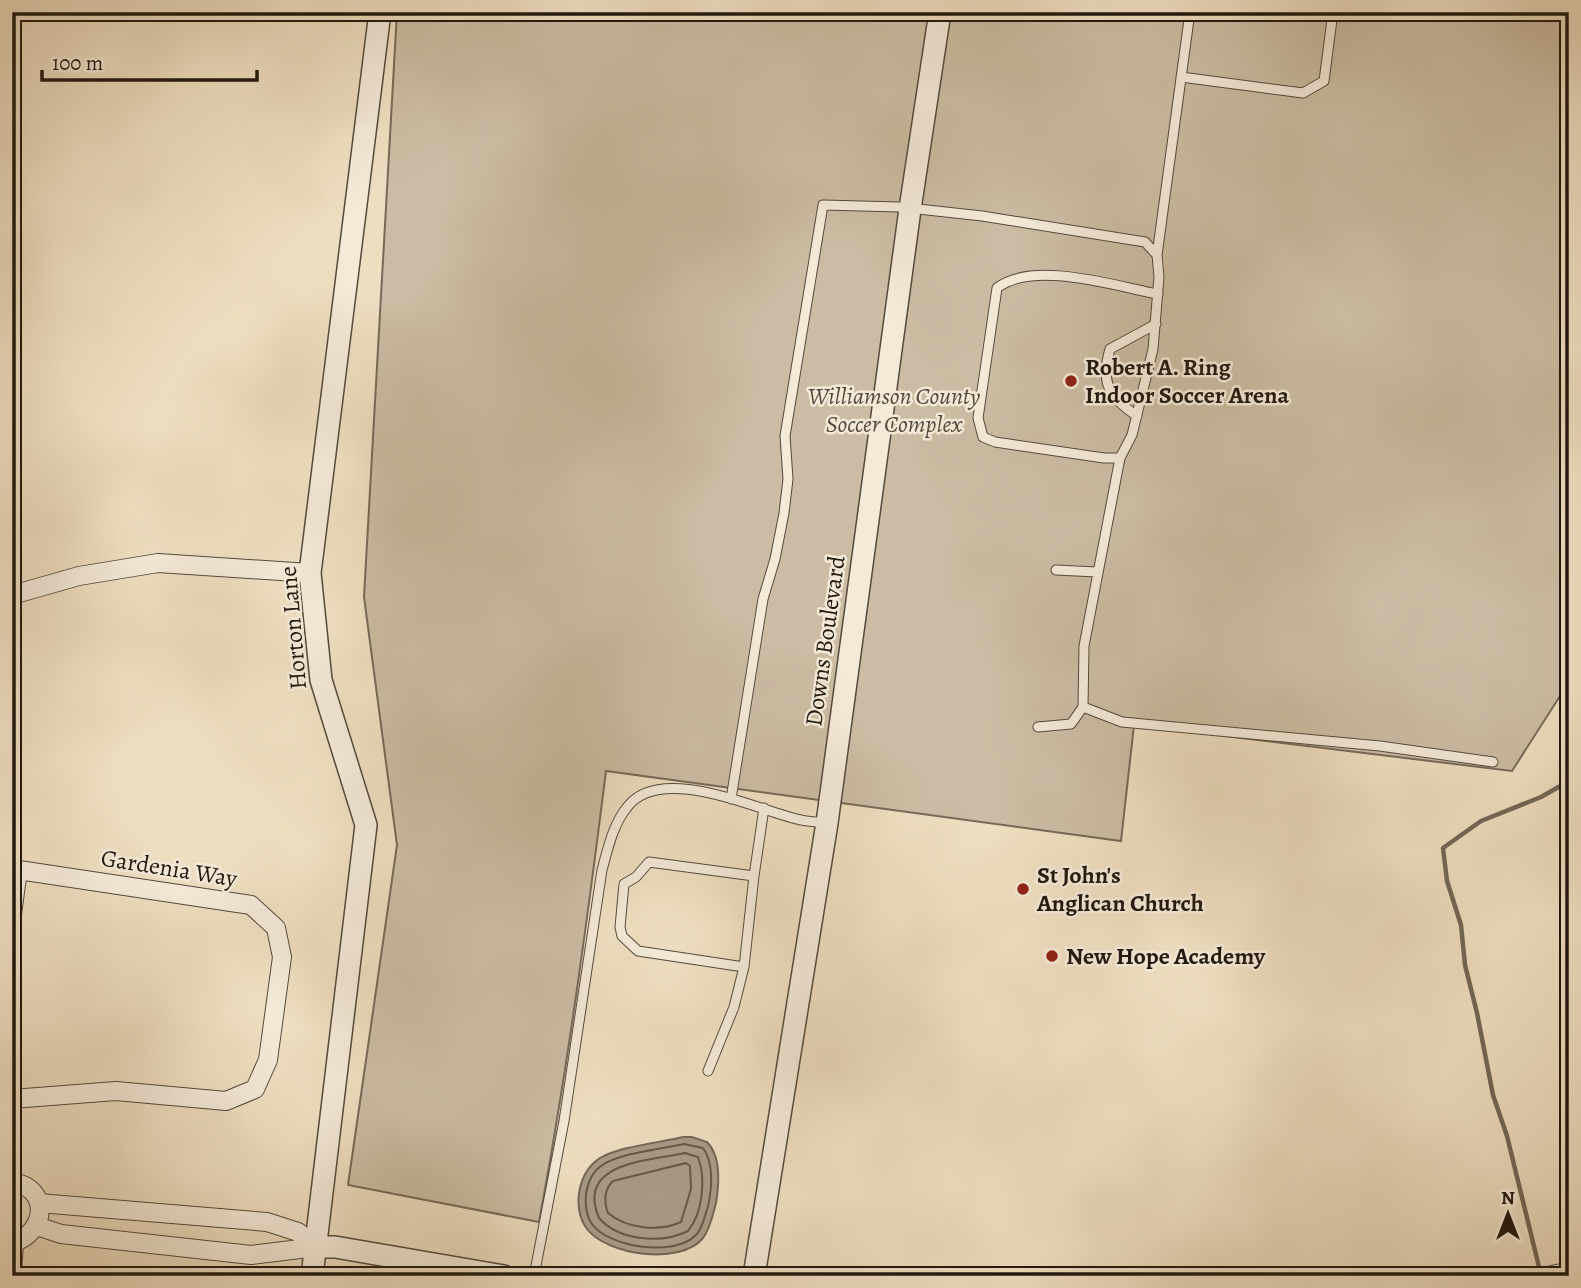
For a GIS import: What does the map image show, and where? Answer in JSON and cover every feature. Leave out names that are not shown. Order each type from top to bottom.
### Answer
[{"type":"street","name":"Horton Lane","points":[[312,1276],[366,825],[321,680],[310,573],[380,12]]},
{"type":"street","name":"Downs Boulevard","points":[[754,1276],[827,823],[910,209],[940,12]]},
{"type":"street","points":[[12,595],[79,576],[158,563],[310,573]]},
{"type":"street","points":[[12,914],[15,869]]},
{"type":"street","name":"Gardenia Way","points":[[12,1099],[116,1091],[226,1101],[255,1089],[268,1060],[282,957],[276,928],[251,905],[15,869]]},
{"type":"street","points":[[12,1182],[22,1183],[33,1191],[39,1203],[40,1214],[37,1226],[28,1236],[13,1243],[12,1274]]},
{"type":"street","points":[[39,1203],[267,1222],[298,1232],[316,1247]]},
{"type":"street","points":[[37,1226],[61,1234],[251,1255],[335,1247],[504,1276]]},
{"type":"lane","points":[[1038,727],[1071,724],[1083,707],[1084,646],[1097,572],[1120,458],[1132,435],[1153,349],[1159,277],[1157,255],[1190,12]]},
{"type":"lane","points":[[1181,76],[1303,93],[1324,81],[1333,12]]},
{"type":"lane","points":[[732,799],[763,599],[775,559],[784,513],[788,479],[785,436],[823,205],[982,216],[1145,242],[1157,255]]},
{"type":"lane","points":[[1120,458],[995,442],[984,437],[978,418],[998,288],[1007,280],[1026,275],[1051,274],[1158,294]]},
{"type":"lane","points":[[1137,416],[1118,403],[1107,386],[1105,366],[1110,349],[1156,324]]},
{"type":"lane","points":[[1056,570],[1097,572]]},
{"type":"lane","points":[[1083,707],[1122,722],[1380,746],[1493,762]]},
{"type":"lane","points":[[534,1276],[564,1121],[602,870],[612,833],[629,804],[644,795],[669,787],[732,799],[800,820],[827,823]]},
{"type":"lane","points":[[708,1071],[734,1007],[744,967],[764,808]]},
{"type":"lane","points":[[744,967],[638,951],[622,936],[620,927],[624,884],[636,877],[649,862],[754,876]]},
{"type":"lane","points":[[1528,1275],[1569,1267]]},
{"type":"green space","name":"Williamson County Soccer Complex","points":[[397,12],[1569,12],[1569,682],[1512,771],[1134,725],[1121,841],[606,771],[576,997],[539,1222],[348,1185],[397,845],[364,597]]},
{"type":"water","points":[[683,1137],[707,1142],[717,1163],[716,1203],[703,1238],[692,1247],[678,1252],[644,1254],[610,1245],[587,1229],[580,1214],[579,1198],[583,1179],[593,1164],[618,1150]]},
{"type":"waterway","points":[[1540,1271],[1507,1136],[1493,1095],[1465,965],[1461,925],[1447,881],[1443,848],[1481,821],[1541,797],[1569,781]]},
{"type":"place","name":"Robert A. Ring Indoor Soccer Arena","points":[[1071,381]]},
{"type":"place","name":"St John's Anglican Church","points":[[1023,889]]},
{"type":"place","name":"New Hope Academy","points":[[1052,956]]}]
